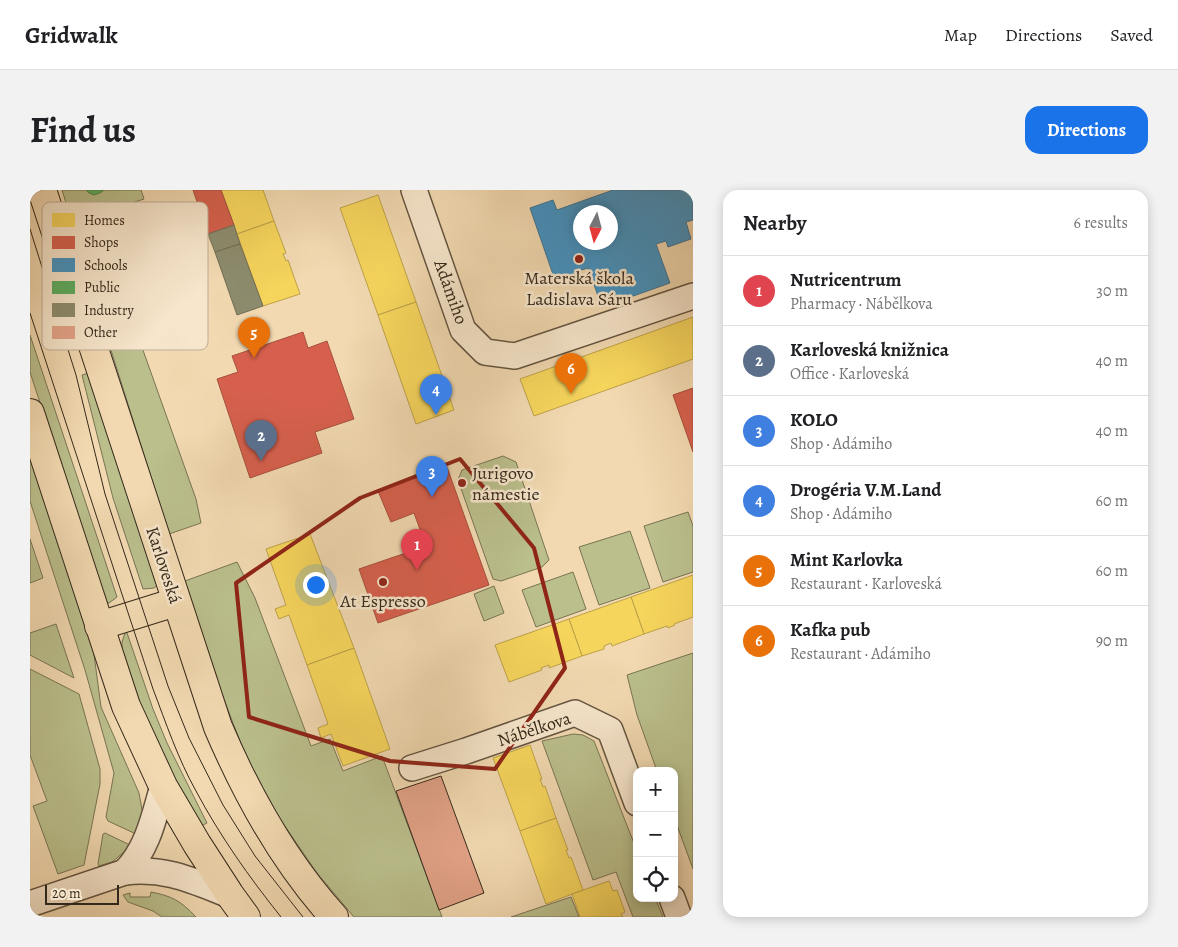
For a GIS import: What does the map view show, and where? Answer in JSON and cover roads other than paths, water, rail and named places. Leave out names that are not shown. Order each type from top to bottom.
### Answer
[{"type":"main road","name":"Karloveská","points":[[42,190],[46,202]]},
{"type":"main road","name":"Karloveská","points":[[94,350],[218,727],[235,766],[267,824],[291,862],[334,917]]},
{"type":"main road","points":[[30,413],[126,706],[163,786],[196,844],[246,917]]},
{"type":"main road","points":[[99,626],[176,602]]},
{"type":"street","name":"Adámiho","points":[[414,190],[464,330],[485,352],[515,356],[693,296]]},
{"type":"street","name":"Nábělkova","points":[[412,768],[575,713],[610,730],[633,792]]},
{"type":"street","points":[[113,883],[135,861],[145,843],[163,786]]},
{"type":"street","points":[[30,904],[113,883],[138,870],[171,873],[230,895]]},
{"type":"street","points":[[673,902],[679,917]]},
{"type":"tram line","points":[[30,229],[42,267]]},
{"type":"tram line","points":[[30,313],[42,350]]},
{"type":"tram line","points":[[42,350],[153,689],[178,754],[205,808],[225,840],[281,917]]},
{"type":"tram line","points":[[68,350],[105,494],[168,686],[189,738],[223,805],[255,856],[303,917]]},
{"type":"place","name":"Materská škola Ladislava Sáru","points":[[579,259]]},
{"type":"place","name":"Mint Karlovka","points":[[254,358]]},
{"type":"place","name":"Kafka pub","points":[[571,394]]},
{"type":"place","name":"Drogéria V.M.Land","points":[[436,415]]},
{"type":"place","name":"Karloveská knižnica","points":[[261,461]]},
{"type":"place","name":"Jurigovo námestie","points":[[462,483]]},
{"type":"place","name":"KOLO","points":[[432,497]]},
{"type":"place","name":"Nutricentrum","points":[[417,570]]},
{"type":"place","name":"At Espresso","points":[[383,582]]}]
